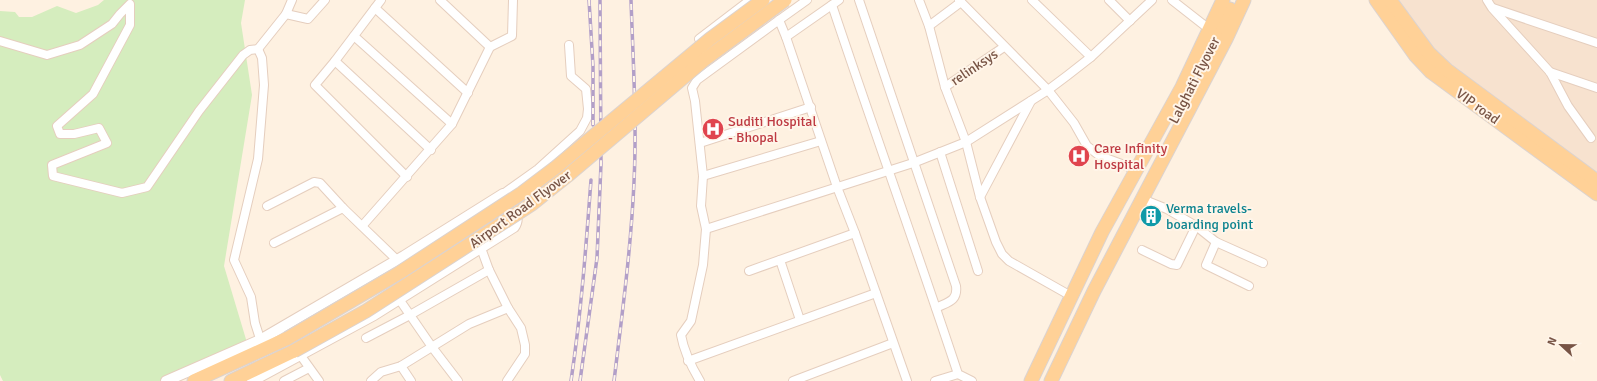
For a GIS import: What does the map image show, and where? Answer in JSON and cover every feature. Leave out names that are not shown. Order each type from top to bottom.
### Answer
[{"type":"main road","name":"Airport Road Flyover","points":[[194,381],[262,345],[288,338],[399,273],[522,193],[555,168],[710,39],[763,0]]},
{"type":"main road","name":"Airport Road Flyover","points":[[231,381],[298,353],[489,233],[532,204],[699,64],[785,0]]},
{"type":"main road","points":[[1030,381],[1071,296],[1135,171],[1182,87],[1223,0]]},
{"type":"main road","name":"Lalghati Flyover","points":[[1094,291],[1096,276],[1234,0]]},
{"type":"main road","points":[[1051,381],[1094,291],[1226,39],[1244,0]]},
{"type":"main road","name":"VIP road","points":[[1376,0],[1415,55],[1431,72],[1597,194]]},
{"type":"main road","name":"VIP road","points":[[1390,0],[1429,53],[1447,70],[1597,181]]},
{"type":"street","points":[[0,41],[47,55],[80,45],[112,24],[130,4],[130,25],[93,94],[57,126],[60,134],[74,134],[99,128],[107,143],[52,165],[52,176],[122,193],[147,187],[199,111],[243,55],[250,50],[258,49],[286,14],[292,0]]},
{"type":"street","points":[[286,14],[308,19],[325,0]]},
{"type":"street","points":[[381,0],[335,62],[315,85],[407,177]]},
{"type":"street","points":[[440,0],[490,47]]},
{"type":"street","points":[[363,225],[431,150],[452,124],[490,47],[512,36],[513,0]]},
{"type":"street","points":[[699,38],[750,0]]},
{"type":"street","points":[[697,379],[688,361],[681,335],[691,321],[703,265],[706,229],[701,206],[703,176],[696,101],[692,88],[697,80],[807,0]]},
{"type":"street","points":[[859,0],[956,286],[957,293],[954,299],[936,308]]},
{"type":"street","points":[[919,0],[929,26],[945,87],[966,142],[980,197],[996,242],[1002,254],[1009,262],[1071,296]]},
{"type":"street","points":[[1032,0],[1091,57]]},
{"type":"street","points":[[1109,0],[1130,20]]},
{"type":"street","points":[[706,229],[914,163],[966,142],[1048,90],[1091,57],[1152,0]]},
{"type":"street","points":[[1172,0],[1209,29]]},
{"type":"street","points":[[1488,0],[1492,8],[1550,72],[1568,106],[1591,138]]},
{"type":"street","points":[[929,26],[960,1],[1048,90],[1074,123],[1087,146],[1100,156],[1127,166],[1135,171]]},
{"type":"street","points":[[786,37],[835,2],[887,171],[905,216],[958,374]]},
{"type":"street","points":[[375,8],[468,93]]},
{"type":"street","points":[[1492,8],[1597,43]]},
{"type":"street","points":[[779,20],[907,381]]},
{"type":"street","points":[[354,36],[452,124]]},
{"type":"street","points":[[166,381],[262,345],[502,194],[538,168],[576,135],[584,126],[588,110],[586,89],[571,76],[569,45]]},
{"type":"street","name":"relinksys","points":[[945,87],[1004,47]]},
{"type":"street","points":[[258,49],[262,58],[264,85],[258,159],[234,260],[251,297],[262,345]]},
{"type":"street","points":[[335,62],[431,150]]},
{"type":"street","points":[[1550,72],[1597,88]]},
{"type":"street","points":[[980,197],[1031,101]]},
{"type":"street","points":[[700,143],[810,107]]},
{"type":"street","points":[[703,176],[821,141]]},
{"type":"street","points":[[940,152],[978,271]]},
{"type":"street","points":[[267,206],[317,182],[320,183],[343,208],[363,225],[397,260]]},
{"type":"street","points":[[254,381],[298,353],[374,315],[514,227],[517,223],[518,217],[509,196],[502,194]]},
{"type":"street","points":[[1142,199],[1167,210],[1196,226],[1216,242],[1263,263]]},
{"type":"street","points":[[274,243],[343,208]]},
{"type":"street","points":[[1142,250],[1171,264],[1177,265],[1196,226]]},
{"type":"street","points":[[749,271],[855,233]]},
{"type":"street","points":[[1216,242],[1206,265],[1249,286]]},
{"type":"street","points":[[481,248],[489,270],[520,328],[525,345],[525,354],[507,381]]},
{"type":"street","points":[[780,260],[800,320]]},
{"type":"street","points":[[366,338],[489,270]]},
{"type":"street","points":[[688,361],[876,293]]},
{"type":"street","points":[[399,299],[457,381]]},
{"type":"street","points":[[371,381],[381,372],[401,366],[469,324],[508,308]]},
{"type":"street","points":[[793,381],[894,343]]},
{"type":"street","points":[[298,353],[319,381]]},
{"type":"street","points":[[401,366],[411,381]]},
{"type":"street","points":[[284,381],[309,368]]},
{"type":"street","points":[[935,381],[958,374],[972,381]]},
{"type":"shaded area","points":[[1386,0],[1597,0],[1597,201],[1555,163],[1417,60]]},
{"type":"green space","points":[[104,0],[245,0],[241,23],[252,95],[224,266],[248,346],[162,381],[3,381],[0,375],[0,11],[15,12],[19,17],[32,17],[57,6],[76,13],[98,5]]},
{"type":"railway","points":[[589,0],[593,66],[593,125]]},
{"type":"railway","points":[[580,381],[597,258],[601,164],[600,0]]},
{"type":"railway","points":[[614,381],[633,207],[635,114],[631,0]]},
{"type":"railway","points":[[571,381],[580,306],[591,180]]},
{"type":"place","name":"Suditi Hospital - Bhopal","points":[[713,129]]},
{"type":"place","name":"Care Infinity Hospital","points":[[1079,156]]},
{"type":"place","name":"Verma travels- boarding point","points":[[1151,216]]}]
